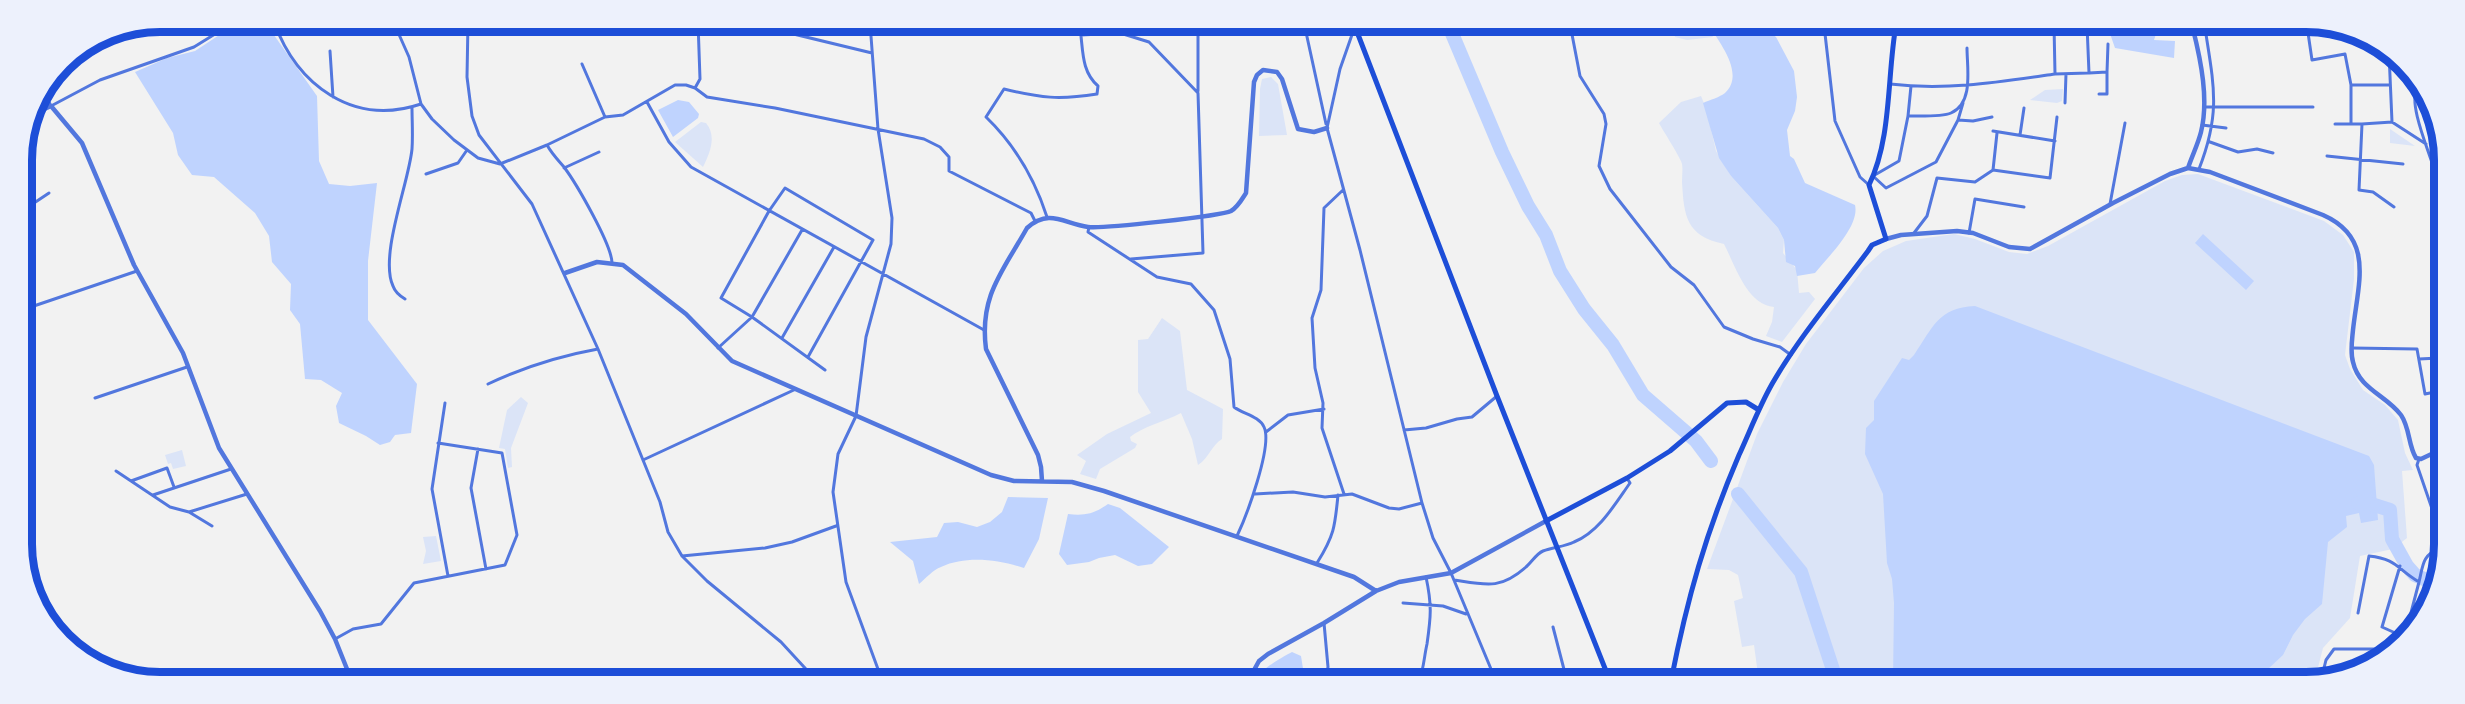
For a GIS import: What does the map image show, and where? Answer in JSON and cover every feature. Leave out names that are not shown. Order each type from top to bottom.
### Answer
[{"type":"main road","points":[[1358,32],[1497,396],[1606,672]]},
{"type":"main road","points":[[1673,672],[1686,607],[1703,544],[1772,383],[1872,245],[1886,239],[1869,185],[1886,121],[1895,32]]},
{"type":"main road","points":[[1546,521],[1627,478],[1680,442],[1727,403],[1746,402],[1759,410]]},
{"type":"street","points":[[41,111],[100,80],[194,47],[218,32]]},
{"type":"street","points":[[279,32],[293,59],[321,91],[358,108],[384,110],[421,104]]},
{"type":"street","points":[[398,32],[409,57],[421,104],[432,119],[478,158],[500,164],[547,145],[605,117],[623,115],[675,85],[686,84],[707,97],[908,134],[940,147],[949,157],[949,171],[1031,213],[1035,221]]},
{"type":"street","points":[[468,32],[467,77],[472,116],[479,135],[532,204],[565,273],[644,460],[660,502],[668,532],[682,556],[707,581],[781,642],[809,672]]},
{"type":"street","points":[[695,88],[700,79],[698,32]]},
{"type":"street","points":[[785,32],[872,53]]},
{"type":"street","points":[[871,32],[878,129],[892,218],[891,244],[866,337],[856,416],[838,454],[833,492],[836,526],[846,582],[879,672]]},
{"type":"street","points":[[1047,217],[1028,172],[999,130],[986,117],[1004,89],[1065,99],[1097,94],[1098,86],[1090,79],[1085,67],[1081,32]]},
{"type":"street","points":[[1130,260],[1203,253],[1198,32]]},
{"type":"street","points":[[1306,32],[1327,128],[1422,504],[1433,538],[1451,573],[1492,672]]},
{"type":"street","points":[[1327,128],[1340,69],[1353,32]]},
{"type":"street","points":[[1572,32],[1580,76],[1604,114],[1603,151],[1599,166],[1610,189],[1671,267],[1694,285],[1724,327],[1780,347],[1791,355]]},
{"type":"street","points":[[1825,32],[1835,121],[1860,177],[1869,185]]},
{"type":"street","points":[[2054,32],[2055,74]]},
{"type":"street","points":[[2088,32],[2089,73]]},
{"type":"street","points":[[2188,168],[2202,125],[2203,108],[2201,69],[2192,32]]},
{"type":"street","points":[[2199,169],[2210,142],[2215,107],[2206,32]]},
{"type":"street","points":[[2308,32],[2312,60],[2345,54],[2351,85],[2351,124]]},
{"type":"street","points":[[1081,35],[1120,33],[1149,42],[1198,93]]},
{"type":"street","points":[[2099,94],[2107,94],[2108,44]]},
{"type":"street","points":[[1911,86],[1899,161],[1873,176],[1886,188],[1936,162],[1958,120],[1968,86],[1967,48]]},
{"type":"street","points":[[330,51],[333,97]]},
{"type":"street","points":[[2389,63],[2392,122]]},
{"type":"street","points":[[582,64],[605,117]]},
{"type":"street","points":[[1042,481],[1038,455],[986,349],[984,330],[989,295],[1027,228],[1035,221],[1047,217],[1089,227],[1231,211],[1241,202],[1246,193],[1254,82],[1263,70],[1277,72],[1282,79],[1298,129],[1314,132],[1327,128]]},
{"type":"street","points":[[1888,84],[1968,86],[2055,74],[2107,72]]},
{"type":"street","points":[[2065,103],[2066,74]]},
{"type":"street","points":[[2351,85],[2390,85]]},
{"type":"street","points":[[2416,96],[2415,101],[2434,168]]},
{"type":"street","points":[[47,99],[82,143],[104,189],[118,231],[137,271],[168,323],[188,367],[219,448],[335,639],[348,672]]},
{"type":"street","points":[[647,102],[669,142],[691,167],[984,330]]},
{"type":"street","points":[[1908,116],[1951,113],[1963,103]]},
{"type":"street","points":[[405,299],[392,286],[390,273],[391,250],[412,150],[412,107]]},
{"type":"street","points":[[2203,108],[2313,107]]},
{"type":"street","points":[[2020,135],[2024,108]]},
{"type":"street","points":[[1958,120],[1973,121],[1992,117]]},
{"type":"street","points":[[1912,234],[1927,216],[1937,178],[1975,182],[1993,170],[2050,178],[2057,117]]},
{"type":"street","points":[[2336,124],[2392,122],[2426,144]]},
{"type":"street","points":[[2110,205],[2125,123]]},
{"type":"street","points":[[2362,124],[2359,190],[2373,192],[2394,207]]},
{"type":"street","points":[[2202,125],[2226,128]]},
{"type":"street","points":[[1993,170],[1995,132],[2055,141]]},
{"type":"street","points":[[2210,142],[2238,152],[2257,149],[2273,153]]},
{"type":"street","points":[[547,145],[564,168],[598,226],[612,256],[612,263]]},
{"type":"street","points":[[426,174],[458,163],[467,150]]},
{"type":"street","points":[[564,168],[598,152]]},
{"type":"street","points":[[2327,156],[2403,164]]},
{"type":"street","points":[[1886,239],[1912,234],[1958,231],[2009,247],[2030,249],[2170,174],[2188,168],[2199,169],[2323,214],[2336,220],[2347,230],[2358,247],[2359,268],[2352,348],[2353,363],[2357,373],[2371,390],[2401,414],[2414,454],[2419,459]]},
{"type":"street","points":[[808,357],[873,240],[785,188],[769,211],[721,298],[752,317],[825,370]]},
{"type":"street","points":[[1343,190],[1324,208],[1321,290],[1312,318],[1315,368],[1324,409],[1322,428],[1344,494]]},
{"type":"street","points":[[32,205],[49,194]]},
{"type":"street","points":[[1970,233],[1975,200],[2024,207]]},
{"type":"street","points":[[1089,227],[1088,232],[1157,277],[1191,284],[1214,310],[1230,360],[1234,407],[1259,420],[1266,432],[1255,494],[1237,536]]},
{"type":"street","points":[[718,348],[752,317],[802,230]]},
{"type":"street","points":[[782,338],[834,247]]},
{"type":"street","points":[[565,273],[597,262],[623,265],[686,314],[732,361],[991,475],[1014,481],[1072,482],[1104,491],[1354,577],[1376,591]]},
{"type":"street","points":[[32,307],[137,271]]},
{"type":"street","points":[[488,384],[555,357],[598,348]]},
{"type":"street","points":[[2352,348],[2417,348],[2425,394],[2434,392]]},
{"type":"street","points":[[2419,358],[2434,358]]},
{"type":"street","points":[[95,398],[188,367]]},
{"type":"street","points":[[644,460],[796,390]]},
{"type":"street","points":[[1404,430],[1426,428],[1457,418],[1472,417],[1497,396]]},
{"type":"street","points":[[445,403],[432,489],[448,576]]},
{"type":"street","points":[[1266,432],[1288,415],[1324,409]]},
{"type":"street","points":[[335,639],[353,629],[381,624],[414,583],[505,565],[517,535],[502,453],[438,442]]},
{"type":"street","points":[[478,449],[471,488],[486,569]]},
{"type":"street","points":[[2434,453],[2419,459],[2417,465],[2434,515]]},
{"type":"street","points":[[131,481],[167,468],[174,488]]},
{"type":"street","points":[[153,495],[231,469]]},
{"type":"street","points":[[116,471],[170,507],[189,512],[212,526]]},
{"type":"street","points":[[1454,580],[1490,586],[1502,584],[1542,552],[1587,536],[1630,483],[1627,478]]},
{"type":"street","points":[[1255,494],[1293,492],[1325,497],[1352,494],[1389,508],[1410,508],[1422,504]]},
{"type":"street","points":[[189,512],[247,494]]},
{"type":"street","points":[[1316,565],[1331,542],[1335,530],[1338,495]]},
{"type":"street","points":[[1253,672],[1259,661],[1376,591],[1399,582],[1451,573],[1546,521]]},
{"type":"street","points":[[682,556],[765,548],[792,542],[836,526]]},
{"type":"street","points":[[2409,619],[2426,558],[2433,551]]},
{"type":"street","points":[[2358,613],[2369,556],[2383,557],[2400,566],[2407,574],[2420,579]]},
{"type":"street","points":[[2397,634],[2382,627],[2400,566]]},
{"type":"street","points":[[1422,672],[1431,626],[1431,605],[1426,578]]},
{"type":"street","points":[[1403,603],[1455,608],[1467,614]]},
{"type":"street","points":[[1324,624],[1327,672]]},
{"type":"street","points":[[1553,627],[1565,672]]},
{"type":"street","points":[[2323,671],[2326,660],[2334,649],[2378,649]]},
{"type":"shaded area","points":[[1673,32],[1710,32],[1713,37],[1687,40],[1675,37]]},
{"type":"shaded area","points":[[1271,77],[1278,84],[1287,135],[1259,136],[1262,79]]},
{"type":"shaded area","points":[[2063,89],[2062,101],[2057,103],[2030,100],[2045,90]]},
{"type":"shaded area","points":[[1701,96],[1716,151],[1731,176],[1778,228],[1784,240],[1783,253],[1797,270],[1799,293],[1809,292],[1815,299],[1782,342],[1766,336],[1772,322],[1774,307],[1765,305],[1749,292],[1724,244],[1702,236],[1695,230],[1686,214],[1682,164],[1659,123],[1681,102]]},
{"type":"shaded area","points":[[701,122],[706,123],[712,139],[703,167],[675,142]]},
{"type":"shaded area","points":[[2390,129],[2415,146],[2390,143]]},
{"type":"shaded area","points":[[2198,174],[2324,221],[2343,235],[2354,252],[2354,279],[2345,355],[2350,369],[2363,390],[2385,405],[2398,420],[2405,453],[2413,470],[2402,471],[2407,538],[2393,549],[2360,556],[2350,618],[2323,648],[2317,672],[1758,672],[1754,645],[1742,647],[1734,601],[1743,598],[1738,575],[1729,570],[1707,569],[1757,434],[1783,382],[1806,344],[1864,268],[1883,251],[1906,241],[1954,234],[2009,252],[2027,254],[2048,246],[2165,181],[2182,175]]},
{"type":"shaded area","points":[[1162,318],[1180,331],[1187,390],[1223,409],[1222,439],[1198,465],[1192,439],[1181,413],[1130,437],[1131,441],[1137,444],[1135,448],[1100,469],[1096,479],[1080,474],[1086,461],[1077,455],[1107,434],[1151,413],[1138,392],[1138,340],[1148,339]]},
{"type":"shaded area","points":[[521,397],[528,403],[511,448],[512,467],[508,468],[505,449],[499,448],[507,410]]},
{"type":"shaded area","points":[[182,450],[186,466],[173,469],[171,463],[168,464],[165,455]]},
{"type":"shaded area","points":[[436,536],[441,561],[423,564],[426,551],[423,537]]},
{"type":"water","points":[[224,32],[272,32],[317,96],[319,161],[329,184],[350,186],[377,183],[368,261],[368,320],[417,384],[411,433],[395,435],[390,442],[380,445],[339,423],[336,406],[342,393],[321,380],[305,379],[300,324],[290,310],[291,284],[272,262],[269,236],[255,213],[214,177],[192,175],[178,155],[173,133],[135,72],[167,58],[195,51]]},
{"type":"water","points":[[1713,32],[1770,32],[1776,37],[1794,71],[1797,97],[1795,111],[1787,130],[1790,156],[1794,159],[1805,183],[1855,205],[1853,222],[1848,232],[1815,273],[1797,276],[1795,266],[1786,262],[1784,240],[1778,228],[1731,176],[1719,158],[1703,103],[1725,93],[1731,85],[1733,76],[1723,48]]},
{"type":"water","points":[[2109,32],[2157,32],[2154,40],[2175,41],[2174,58],[2115,48]]},
{"type":"water","points":[[678,100],[689,102],[699,114],[698,118],[673,137],[658,110]]},
{"type":"water","points":[[2203,234],[2254,281],[2246,290],[2195,243]]},
{"type":"water","points":[[1975,306],[2369,456],[2374,465],[2378,520],[2361,523],[2359,513],[2346,516],[2347,527],[2328,542],[2322,604],[2305,619],[2293,635],[2283,655],[2265,672],[1893,672],[1894,603],[1892,579],[1887,563],[1883,494],[1865,454],[1866,428],[1874,420],[1874,401],[1902,358],[1909,360],[1914,355],[1944,315]]},
{"type":"water","points":[[1008,497],[1048,498],[1039,539],[1024,568],[994,561],[961,561],[938,568],[919,584],[913,561],[890,542],[937,537],[944,523],[958,522],[977,527],[990,522],[1002,512]]},
{"type":"water","points":[[1108,504],[1120,508],[1169,547],[1152,564],[1138,566],[1115,555],[1067,565],[1059,554],[1068,514],[1089,514]]},
{"type":"water","points":[[1292,652],[1301,656],[1304,672],[1262,672]]},
{"type":"waterway","points":[[1451,32],[1502,152],[1528,206],[1546,235],[1560,271],[1584,309],[1613,345],[1643,395],[1696,441],[1711,461]]},
{"type":"waterway","points":[[1738,494],[1801,572],[1834,672]]},
{"type":"waterway","points":[[2358,503],[2368,503],[2390,510],[2392,539],[2407,566],[2415,575],[2428,580]]}]
